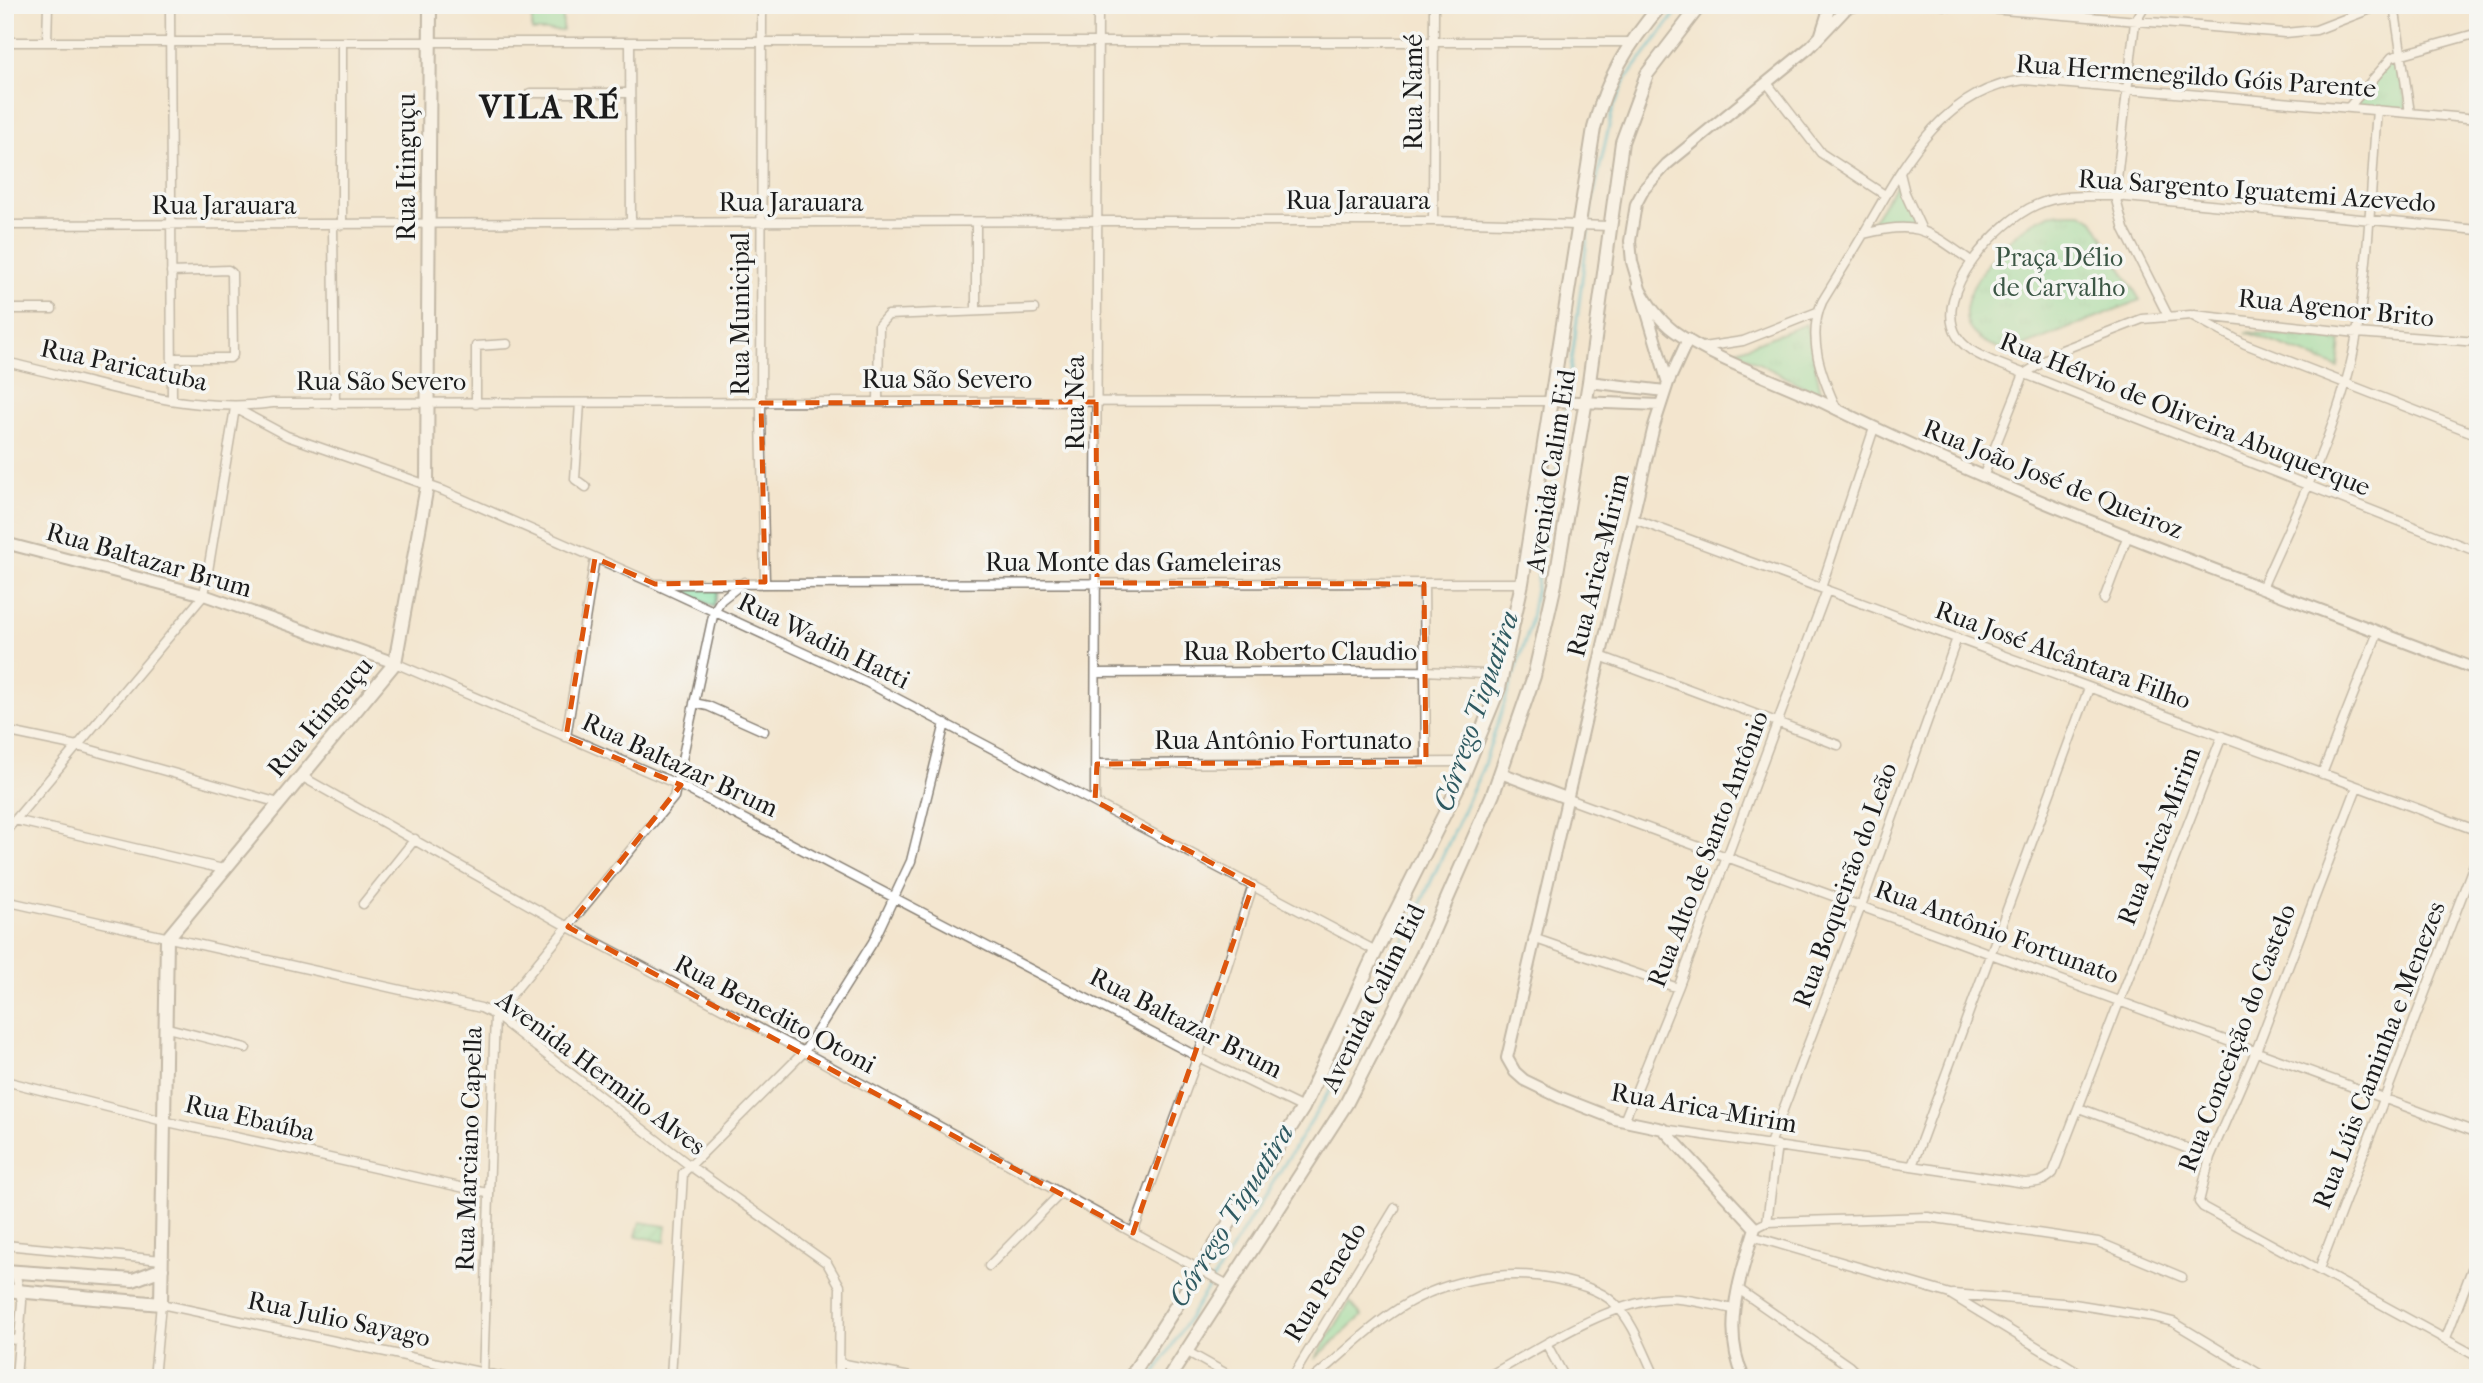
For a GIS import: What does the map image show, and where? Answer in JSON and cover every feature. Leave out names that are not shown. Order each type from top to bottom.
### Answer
[{"type":"main road","name":"Rua Itinguçu","points":[[167,939],[395,663],[427,486],[430,5]]},
{"type":"main road","name":"Avenida Calim Eid","points":[[1130,1378],[1205,1273],[1303,1108],[1469,762],[1503,675],[1556,401],[1576,224],[1601,100],[1629,42],[1661,5]]},
{"type":"main road","name":"Avenida Calim Eid","points":[[1169,1378],[1226,1284],[1346,1104],[1423,954],[1501,773],[1534,676],[1547,623],[1579,402],[1589,382],[1622,142],[1640,89],[1669,44],[1700,5]]},
{"type":"main road","points":[[5,1290],[161,1304],[167,939]]},
{"type":"main road","points":[[10,1272],[133,1280],[162,1265]]},
{"type":"street","points":[[47,42],[48,5]]},
{"type":"street","points":[[170,5],[173,400]]},
{"type":"street","name":"Rua Municipal","points":[[762,5],[761,403],[765,582]]},
{"type":"street","name":"Rua Néa","points":[[1095,802],[1095,221],[1098,5]]},
{"type":"street","name":"Rua Namé","points":[[1433,221],[1434,5]]},
{"type":"street","points":[[1821,34],[1830,5],[1836,11],[1864,5]]},
{"type":"street","points":[[1942,5],[2298,33],[2331,26],[2381,5]]},
{"type":"street","points":[[1983,477],[2024,373],[2084,340],[2141,319],[2167,314],[2124,229],[2115,197],[2125,88],[2135,22],[2145,5]]},
{"type":"street","points":[[2394,5],[2410,113]]},
{"type":"street","points":[[1589,382],[1666,387],[1638,286],[1630,241],[1632,212],[1644,189],[1686,146],[1767,83],[1847,8]]},
{"type":"street","points":[[2349,107],[2386,62],[2401,52],[2478,33]]},
{"type":"street","points":[[5,42],[1629,42]]},
{"type":"street","points":[[335,404],[342,42]]},
{"type":"street","points":[[630,43],[631,224]]},
{"type":"street","name":"Rua Hermenegildo Góis Parente","points":[[1817,312],[1885,195],[1940,119],[1975,95],[1994,86],[2024,80],[2478,119]]},
{"type":"street","points":[[1767,83],[1821,153],[1885,195]]},
{"type":"street","points":[[530,93],[630,93]]},
{"type":"street","points":[[2262,588],[2307,485],[2346,382],[2357,333],[2377,110]]},
{"type":"street","points":[[1900,173],[1905,193],[1921,228],[1971,261]]},
{"type":"street","name":"Rua Sargento Iguatemi Azevedo","points":[[1971,261],[2014,219],[2036,205],[2064,197],[2115,197],[2478,230]]},
{"type":"street","name":"Rua Jarauara","points":[[5,225],[1433,221],[1610,226]]},
{"type":"street","points":[[976,222],[976,310]]},
{"type":"street","points":[[1864,234],[1895,228],[1921,228]]},
{"type":"street","name":"Rua Hélvio de Oliveira Abuquerque","points":[[1971,261],[1952,309],[1952,323],[1957,336],[1977,354],[2478,552]]},
{"type":"street","points":[[171,272],[228,270],[233,273],[232,357],[172,358]]},
{"type":"street","name":"Rua João José de Queiroz","points":[[1638,286],[1662,320],[1688,339],[1874,428],[1983,477],[2129,536],[2478,670]]},
{"type":"street","points":[[5,309],[51,309]]},
{"type":"street","points":[[878,401],[879,325],[882,318],[897,313],[1034,309]]},
{"type":"street","points":[[1703,347],[1743,341],[1817,312],[1815,338],[1819,363],[1837,410]]},
{"type":"street","name":"Rua Agenor Brito","points":[[2167,314],[2478,342]]},
{"type":"street","points":[[2191,315],[2245,344],[2478,435]]},
{"type":"street","name":"Rua Arica-Mirim","points":[[1688,339],[1660,405],[1507,1047],[1510,1065],[1524,1080],[1625,1121],[1663,1129],[2025,1183],[2043,1181],[2053,1173],[2222,736]]},
{"type":"street","points":[[476,404],[475,346],[507,344]]},
{"type":"street","name":"Rua Paricatuba","points":[[5,362],[173,400],[235,408]]},
{"type":"street","name":"Rua São Severo","points":[[235,408],[274,403],[878,401],[1556,401],[1660,405]]},
{"type":"street","points":[[580,403],[575,479],[586,486]]},
{"type":"street","points":[[5,832],[204,595],[235,408]]},
{"type":"street","name":"Rua Wadih Hatti","points":[[235,408],[287,436],[444,491],[714,611],[945,723],[1376,951]]},
{"type":"street","name":"Rua Alto de Santo Antônio","points":[[1625,1121],[1778,722],[1824,589],[1874,428]]},
{"type":"street","name":"Rua José Alcântara Filho","points":[[1634,519],[2478,831]]},
{"type":"street","points":[[2104,600],[2129,536]]},
{"type":"street","name":"Rua Baltazar Brum","points":[[5,543],[204,595],[395,663],[679,785],[1198,1057],[1303,1108]]},
{"type":"street","points":[[566,737],[595,558]]},
{"type":"street","points":[[714,611],[722,600],[744,582]]},
{"type":"street","name":"Rua Monte das Gameleiras","points":[[655,584],[1522,583]]},
{"type":"street","points":[[1424,584],[1426,762]]},
{"type":"street","name":"Rua Marciano Capella","points":[[483,1375],[486,1193],[495,1015],[671,802],[679,785],[714,611]]},
{"type":"street","points":[[2322,774],[2378,632]]},
{"type":"street","name":"Rua Boqueirão do Leão","points":[[1767,1222],[1773,1145],[1958,638]]},
{"type":"street","points":[[1600,656],[1838,745]]},
{"type":"street","name":"Rua Roberto Claudio","points":[[1097,673],[1425,671],[1503,675]]},
{"type":"street","points":[[1912,1166],[1993,954],[2089,688]]},
{"type":"street","points":[[694,704],[708,706],[764,731]]},
{"type":"street","points":[[671,1378],[681,1183],[689,1165],[804,1052],[873,942],[911,861],[945,723]]},
{"type":"street","points":[[5,731],[77,746],[279,803]]},
{"type":"street","name":"Rua Antônio Fortunato","points":[[1097,764],[1469,762]]},
{"type":"street","name":"Rua Antônio Fortunato","points":[[1501,773],[2478,1133]]},
{"type":"street","name":"Rua Benedito Otoni","points":[[301,776],[568,927],[804,1052],[1226,1284]]},
{"type":"street","name":"Rua Conceição do Castelo","points":[[2357,787],[2256,1051],[2210,1157],[2198,1196],[2203,1207],[2478,1357]]},
{"type":"street","points":[[15,820],[223,869]]},
{"type":"street","points":[[363,904],[415,839]]},
{"type":"street","name":"Rua Lúis Caminha e Menezes","points":[[2319,1269],[2478,854]]},
{"type":"street","points":[[1133,1233],[1198,1057],[1253,885]]},
{"type":"street","name":"Avenida Hermilo Alves","points":[[5,901],[481,1008],[495,1015],[689,1165],[817,1256],[834,1272],[840,1291],[839,1378]]},
{"type":"street","points":[[1533,938],[1678,988]]},
{"type":"street","points":[[164,1027],[246,1048]]},
{"type":"street","name":"Rua Ebaúba","points":[[5,1081],[163,1121],[486,1193]]},
{"type":"street","points":[[2079,1108],[2210,1157]]},
{"type":"street","points":[[1663,1129],[1754,1232],[1950,1294],[2074,1304],[2173,1322],[2266,1378]]},
{"type":"street","points":[[989,1266],[1061,1193]]},
{"type":"street","name":"Rua Penedo","points":[[1292,1378],[1395,1208]]},
{"type":"street","points":[[1744,1378],[1733,1338],[1737,1288],[1754,1232],[1767,1222],[1928,1217],[2098,1242],[2182,1277]]},
{"type":"street","points":[[5,1245],[162,1265]]},
{"type":"street","points":[[2446,1338],[2478,1253]]},
{"type":"street","points":[[10,1272],[22,1292],[16,1378]]},
{"type":"street","points":[[1314,1378],[1405,1304],[1473,1279],[1534,1275],[1570,1282],[1604,1295],[1620,1310],[1656,1378]]},
{"type":"street","points":[[1737,1288],[1849,1366],[1860,1378]]},
{"type":"street","points":[[1950,1294],[2088,1378]]},
{"type":"street","points":[[1485,1378],[1620,1310],[1660,1299],[1734,1309]]},
{"type":"street","points":[[155,1378],[161,1304]]},
{"type":"street","name":"Rua Julio Sayago","points":[[161,1304],[483,1375],[508,1378]]},
{"type":"street","points":[[5,1339],[18,1340]]},
{"type":"street","points":[[1546,1345],[1564,1378]]},
{"type":"street","points":[[1186,1352],[1234,1378]]},
{"type":"street","points":[[839,1363],[915,1378]]},
{"type":"highlighted area","points":[[1096,402],[1097,583],[1424,584],[1426,762],[1097,764],[1095,801],[1253,885],[1133,1233],[568,927],[681,785],[566,737],[595,558],[655,584],[765,582],[761,403]]},
{"type":"green space","points":[[532,5],[563,5],[563,31],[532,31]]},
{"type":"green space","points":[[2399,57],[2407,110],[2354,106],[2385,67]]},
{"type":"green space","points":[[1899,180],[1916,222],[1894,219],[1870,225]]},
{"type":"green space","name":"Praça Délio de Carvalho","points":[[2081,213],[2093,220],[2140,300],[2009,352],[1976,336],[1969,327],[1966,312],[1969,296],[1990,261],[2020,231],[2035,221],[2052,214]]},
{"type":"green space","points":[[1806,324],[1822,396],[1735,351]]},
{"type":"green space","points":[[2246,332],[2341,341],[2338,368],[2325,362]]},
{"type":"green space","points":[[719,586],[714,607],[676,588]]},
{"type":"green space","points":[[640,1222],[666,1226],[665,1242],[636,1236]]},
{"type":"green space","points":[[1350,1302],[1362,1316],[1315,1359]]},
{"type":"waterway","name":"Córrego Tiquatira","points":[[1152,1378],[1350,1058],[1482,770],[1529,629],[1563,432],[1591,207],[1613,108],[1626,79],[1682,5]]},
{"type":"district","name":"VILA RÉ","points":[[550,107]]}]
